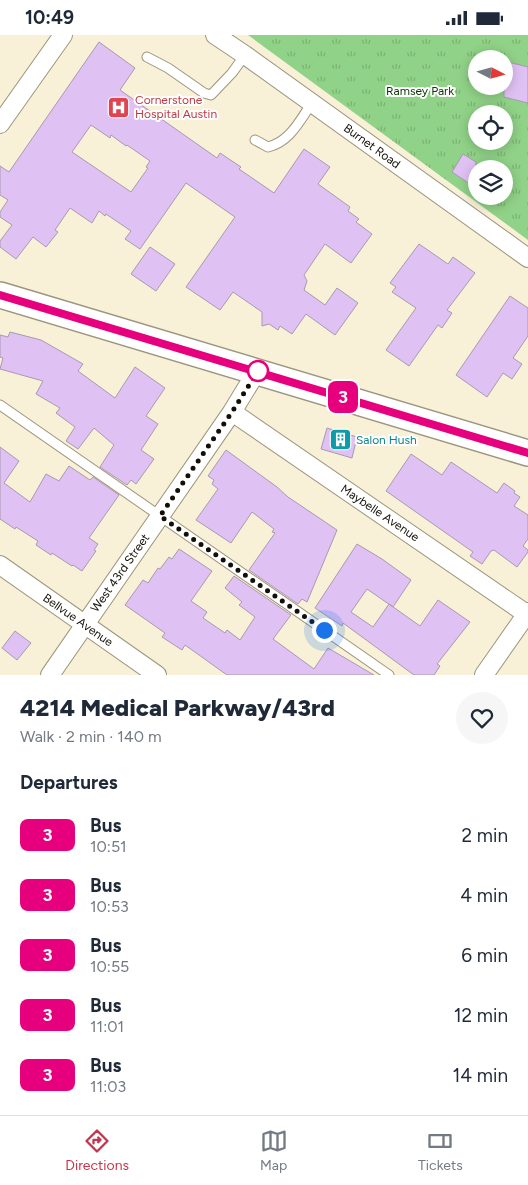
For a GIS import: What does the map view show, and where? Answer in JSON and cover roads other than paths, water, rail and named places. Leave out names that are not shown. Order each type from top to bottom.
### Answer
[{"type":"street","points":[[0,124],[63,35]]},
{"type":"street","name":"Burnet Road","points":[[215,35],[528,258]]},
{"type":"street","points":[[0,295],[528,453]]},
{"type":"street","name":"West 43rd Street","points":[[50,675],[232,412],[257,371]]},
{"type":"street","name":"Maybelle Avenue","points":[[232,412],[528,614]]},
{"type":"street","name":"Bellvue Avenue","points":[[0,565],[157,675]]},
{"type":"street","points":[[484,675],[528,614]]},
{"type":"lane","points":[[148,57],[168,67],[204,93],[212,95],[245,55]]},
{"type":"lane","points":[[255,139],[268,147],[282,142],[289,136],[312,103]]},
{"type":"lane","points":[[0,405],[389,675]]},
{"type":"place","name":"Cornerstone Hospital Austin","points":[[119,107]]},
{"type":"place","name":"Salon Hush","points":[[340,440]]},
{"type":"park label","name":"Ramsey Park","points":[[420,91]]}]
